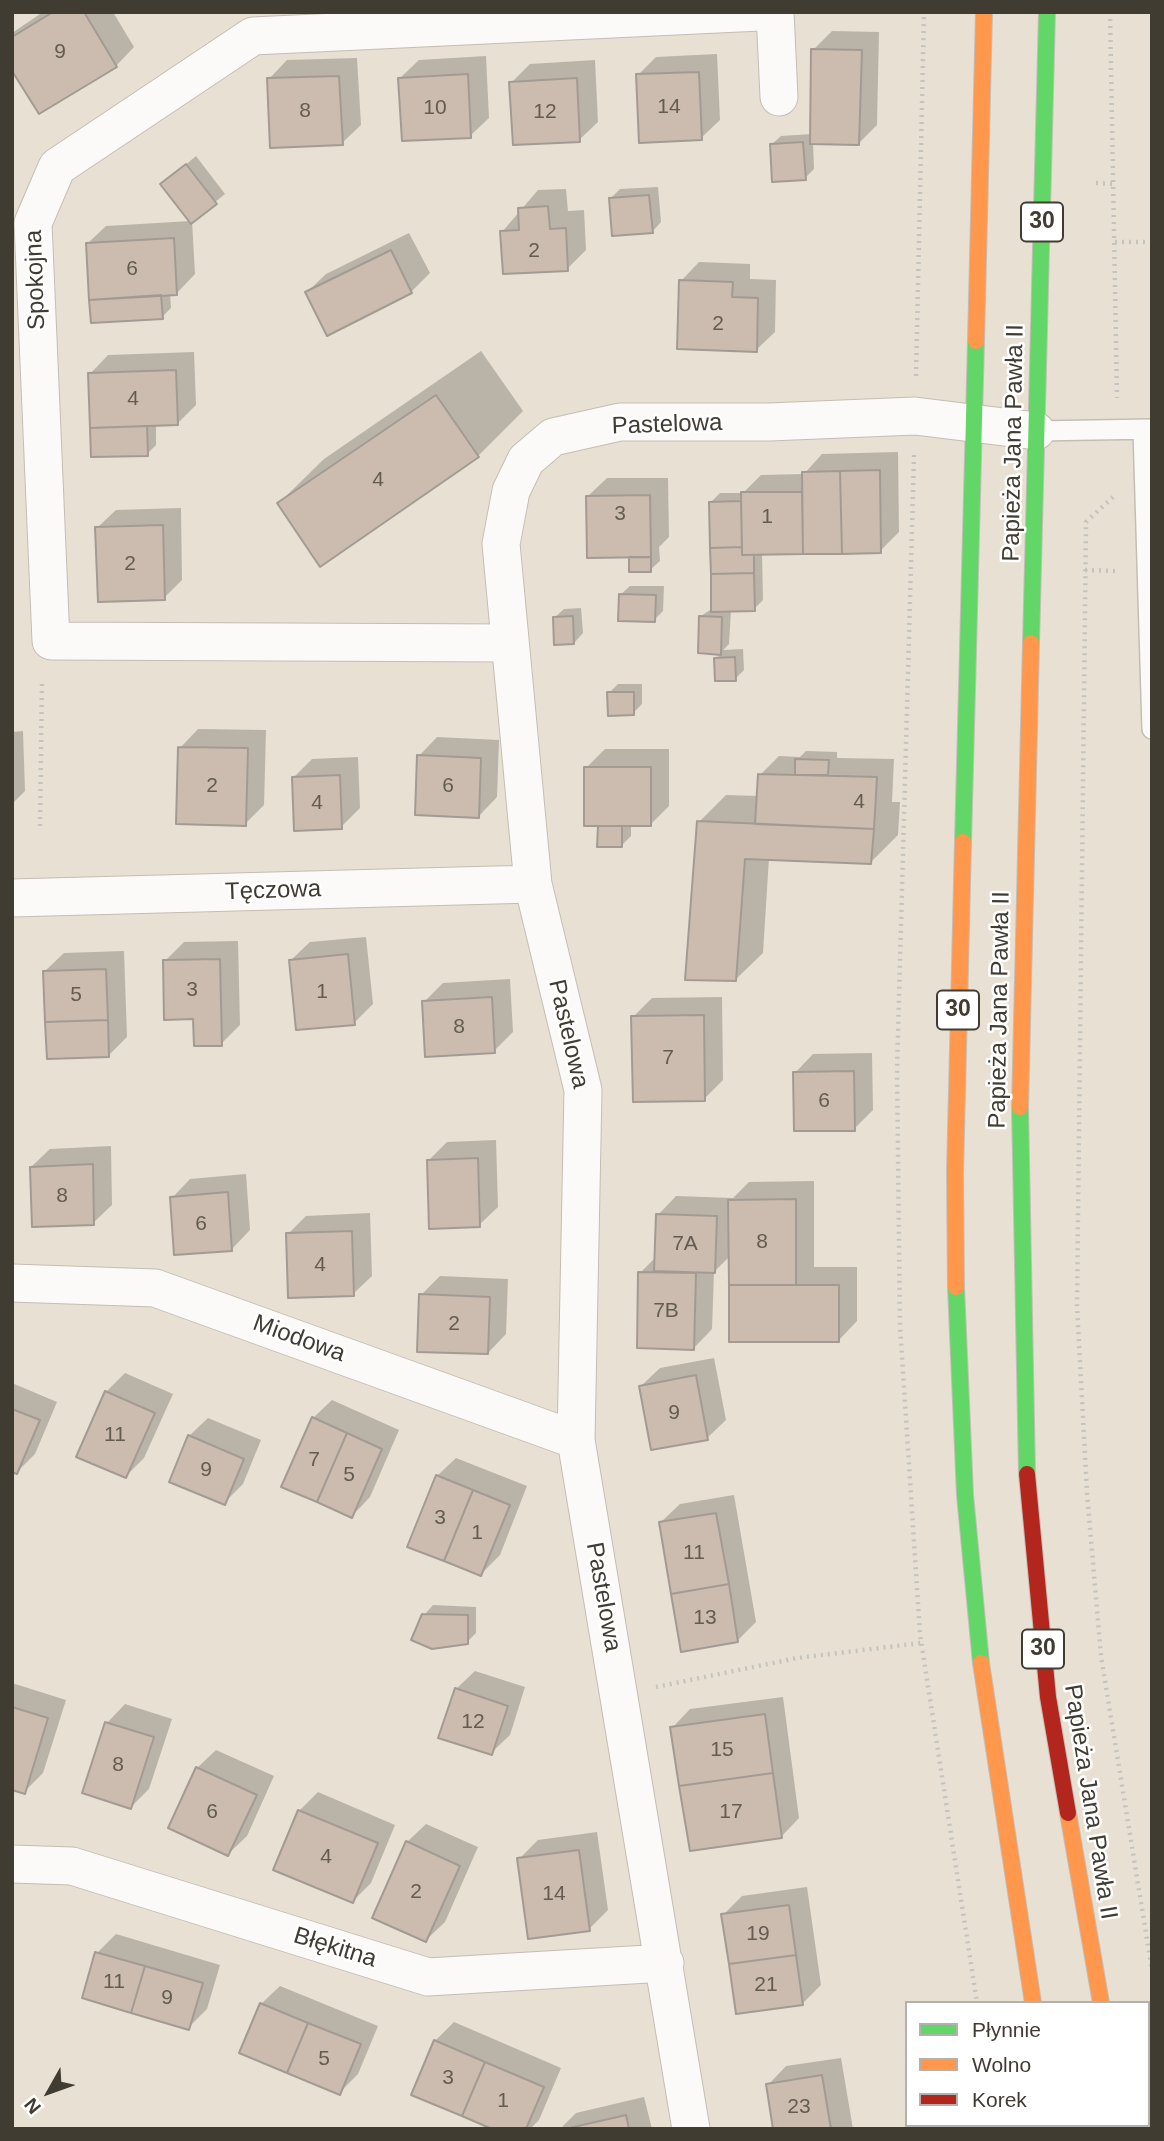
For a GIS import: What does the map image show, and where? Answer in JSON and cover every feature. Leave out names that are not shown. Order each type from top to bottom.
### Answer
[{"type":"main road","name":"Papieża Jana Pawła II","points":[[984,12],[955,1159],[956,1320],[975,1608],[988,1713],[1034,2001]]},
{"type":"main road","name":"Papieża Jana Pawła II","points":[[1047,12],[1019,1136],[1026,1458],[1048,1697],[1101,2001]]},
{"type":"street","name":"Spokojna","points":[[51,641],[33,223],[57,167],[253,36],[760,12]]},
{"type":"street","points":[[775,12],[779,97]]},
{"type":"street","name":"Pastelowa","points":[[691,2129],[576,1440],[583,1090],[533,884],[501,544],[511,491],[526,460],[553,437],[620,422],[769,422],[915,416],[1036,432]]},
{"type":"street","points":[[51,641],[509,643]]},
{"type":"street","name":"Tęczowa","points":[[12,898],[533,884]]},
{"type":"street","name":"Miodowa","points":[[12,1283],[155,1288],[576,1440]]},
{"type":"street","name":"Błękitna","points":[[12,1864],[72,1866],[428,1977],[665,1963]]},
{"type":"lane","points":[[1036,432],[1147,429],[1152,729]]},
{"type":"path","points":[[915,416],[924,12]]},
{"type":"path","points":[[1110,12],[1117,431],[1115,495],[1086,522],[1077,1306],[1087,1493],[1101,1656],[1152,1970]]},
{"type":"path","points":[[1096,183],[1114,184]]},
{"type":"path","points":[[1115,242],[1152,242]]},
{"type":"path","points":[[40,826],[41,684],[51,641]]},
{"type":"path","points":[[646,1689],[797,1658],[921,1643]]},
{"type":"building","points":[[53,12],[84,12],[117,67],[39,114],[12,71],[12,37]]},
{"type":"building","points":[[811,49],[862,50],[859,145],[810,144]]},
{"type":"building","points":[[699,72],[702,140],[639,143],[636,74]]},
{"type":"building","points":[[468,74],[471,138],[402,141],[398,78]]},
{"type":"building","points":[[339,76],[343,145],[270,148],[267,78]]},
{"type":"building","points":[[577,78],[580,142],[513,145],[509,82]]},
{"type":"building","points":[[803,142],[806,180],[772,182],[770,144]]},
{"type":"building","points":[[186,164],[217,204],[191,224],[160,184]]},
{"type":"building","points":[[649,195],[653,233],[612,236],[609,198]]},
{"type":"building","points":[[548,206],[550,229],[566,228],[568,271],[503,274],[500,231],[519,230],[518,208]]},
{"type":"building","points":[[174,238],[177,295],[89,300],[86,243]]},
{"type":"building","points":[[391,250],[412,293],[327,336],[305,292]]},
{"type":"building","points":[[679,280],[733,282],[732,297],[758,298],[757,352],[677,349]]},
{"type":"building","points":[[161,295],[163,319],[91,323],[89,300]]},
{"type":"building","points":[[176,370],[178,425],[90,428],[88,373]]},
{"type":"building","points":[[436,395],[479,457],[320,567],[277,503]]},
{"type":"building","points":[[147,426],[148,456],[91,457],[90,428]]},
{"type":"building","points":[[880,470],[881,553],[842,554],[840,471]]},
{"type":"building","points":[[840,471],[842,554],[803,554],[802,472]]},
{"type":"building","points":[[741,492],[802,492],[803,554],[742,555]]},
{"type":"building","points":[[650,495],[651,557],[587,558],[586,496]]},
{"type":"building","points":[[741,501],[742,547],[710,548],[709,502]]},
{"type":"building","points":[[163,525],[165,600],[98,602],[95,527]]},
{"type":"building","points":[[742,547],[742,555],[754,555],[754,573],[711,574],[710,548]]},
{"type":"building","points":[[629,557],[651,557],[651,572],[629,572]]},
{"type":"building","points":[[754,573],[755,611],[711,612],[711,574]]},
{"type":"building","points":[[619,594],[656,595],[655,622],[618,621]]},
{"type":"building","points":[[573,616],[574,644],[554,645],[553,617]]},
{"type":"building","points":[[699,616],[722,617],[721,655],[698,653]]},
{"type":"building","points":[[735,657],[736,681],[715,681],[714,658]]},
{"type":"building","points":[[607,692],[634,692],[634,715],[608,716]]},
{"type":"building","points":[[178,747],[248,748],[246,826],[176,824]]},
{"type":"building","points":[[417,755],[481,758],[479,818],[415,815]]},
{"type":"building","points":[[795,759],[829,760],[828,775],[795,775]]},
{"type":"building","points":[[584,767],[651,767],[651,826],[584,826]]},
{"type":"building","points":[[758,774],[877,777],[874,829],[755,824]]},
{"type":"building","points":[[340,775],[342,829],[294,831],[292,777]]},
{"type":"building","points":[[697,821],[874,829],[871,864],[745,859],[736,981],[685,980]]},
{"type":"building","points":[[598,826],[622,826],[622,847],[597,847]]},
{"type":"building","points":[[348,954],[355,1025],[296,1030],[289,960]]},
{"type":"building","points":[[220,959],[222,1046],[194,1046],[193,1019],[164,1020],[163,960]]},
{"type":"building","points":[[106,969],[108,1020],[45,1022],[43,971]]},
{"type":"building","points":[[492,997],[495,1053],[425,1057],[422,1001]]},
{"type":"building","points":[[704,1015],[705,1101],[633,1102],[631,1016]]},
{"type":"building","points":[[108,1020],[109,1057],[47,1059],[45,1022]]},
{"type":"building","points":[[854,1071],[855,1131],[794,1131],[793,1072]]},
{"type":"building","points":[[478,1158],[480,1227],[429,1229],[427,1160]]},
{"type":"building","points":[[93,1164],[94,1225],[32,1227],[30,1167]]},
{"type":"building","points":[[228,1192],[232,1251],[174,1255],[170,1197]]},
{"type":"building","points":[[796,1199],[796,1285],[729,1285],[728,1200]]},
{"type":"building","points":[[656,1214],[717,1216],[715,1273],[654,1271]]},
{"type":"building","points":[[352,1231],[354,1296],[288,1298],[286,1233]]},
{"type":"building","points":[[638,1272],[696,1273],[694,1350],[637,1348]]},
{"type":"building","points":[[729,1285],[839,1285],[839,1342],[729,1342]]},
{"type":"building","points":[[419,1294],[490,1297],[488,1354],[417,1352]]},
{"type":"building","points":[[696,1375],[708,1440],[651,1450],[639,1386]]},
{"type":"building","points":[[105,1391],[155,1413],[126,1478],[76,1457]]},
{"type":"building","points":[[12,1409],[40,1420],[17,1474],[12,1472]]},
{"type":"building","points":[[312,1417],[347,1433],[317,1502],[281,1487]]},
{"type":"building","points":[[347,1433],[382,1449],[352,1518],[317,1502]]},
{"type":"building","points":[[188,1435],[244,1459],[225,1505],[169,1482]]},
{"type":"building","points":[[436,1475],[473,1490],[444,1561],[407,1547]]},
{"type":"building","points":[[473,1490],[510,1505],[481,1576],[444,1561]]},
{"type":"building","points":[[716,1513],[729,1584],[671,1594],[659,1522]]},
{"type":"building","points":[[729,1584],[738,1642],[681,1652],[671,1594]]},
{"type":"building","points":[[422,1614],[468,1615],[468,1644],[432,1649],[411,1640]]},
{"type":"building","points":[[455,1688],[508,1706],[492,1755],[438,1738]]},
{"type":"building","points":[[12,1707],[48,1718],[25,1794],[12,1790]]},
{"type":"building","points":[[765,1714],[773,1773],[679,1786],[670,1727]]},
{"type":"building","points":[[105,1722],[154,1737],[131,1809],[82,1793]]},
{"type":"building","points":[[196,1767],[257,1795],[228,1856],[168,1828]]},
{"type":"building","points":[[773,1773],[782,1838],[690,1851],[679,1786]]},
{"type":"building","points":[[298,1810],[378,1843],[353,1903],[273,1870]]},
{"type":"building","points":[[406,1841],[460,1866],[426,1942],[372,1918]]},
{"type":"building","points":[[579,1850],[590,1931],[528,1939],[517,1858]]},
{"type":"building","points":[[789,1905],[796,1955],[729,1964],[721,1914]]},
{"type":"building","points":[[95,1952],[145,1966],[131,2013],[82,1998]]},
{"type":"building","points":[[796,1955],[803,2005],[736,2014],[729,1964]]},
{"type":"building","points":[[145,1966],[203,1983],[189,2030],[131,2013]]},
{"type":"building","points":[[260,2003],[308,2023],[287,2073],[239,2053]]},
{"type":"building","points":[[308,2023],[361,2044],[340,2095],[287,2073]]},
{"type":"building","points":[[434,2040],[485,2062],[462,2116],[411,2095]]},
{"type":"building","points":[[485,2062],[544,2087],[526,2129],[492,2129],[462,2116]]},
{"type":"building","points":[[822,2075],[831,2129],[773,2129],[766,2084]]},
{"type":"building","points":[[626,2115],[629,2129],[565,2129]]},
{"type":"traffic: fast","points":[[1031,643],[1047,12]]},
{"type":"traffic: fast","points":[[963,842],[976,341]]},
{"type":"traffic: fast","points":[[1020,1107],[1027,1474]]},
{"type":"traffic: fast","points":[[956,1287],[965,1495],[981,1663]]},
{"type":"traffic: slow","points":[[976,341],[984,12]]},
{"type":"traffic: slow","points":[[1020,1107],[1031,643]]},
{"type":"traffic: slow","points":[[956,1287],[955,1173],[963,842]]},
{"type":"traffic: slow","points":[[981,1663],[1033,2001]]},
{"type":"traffic: slow","points":[[1068,1813],[1101,2001]]},
{"type":"traffic: jam","points":[[1027,1474],[1048,1697],[1068,1813]]}]
